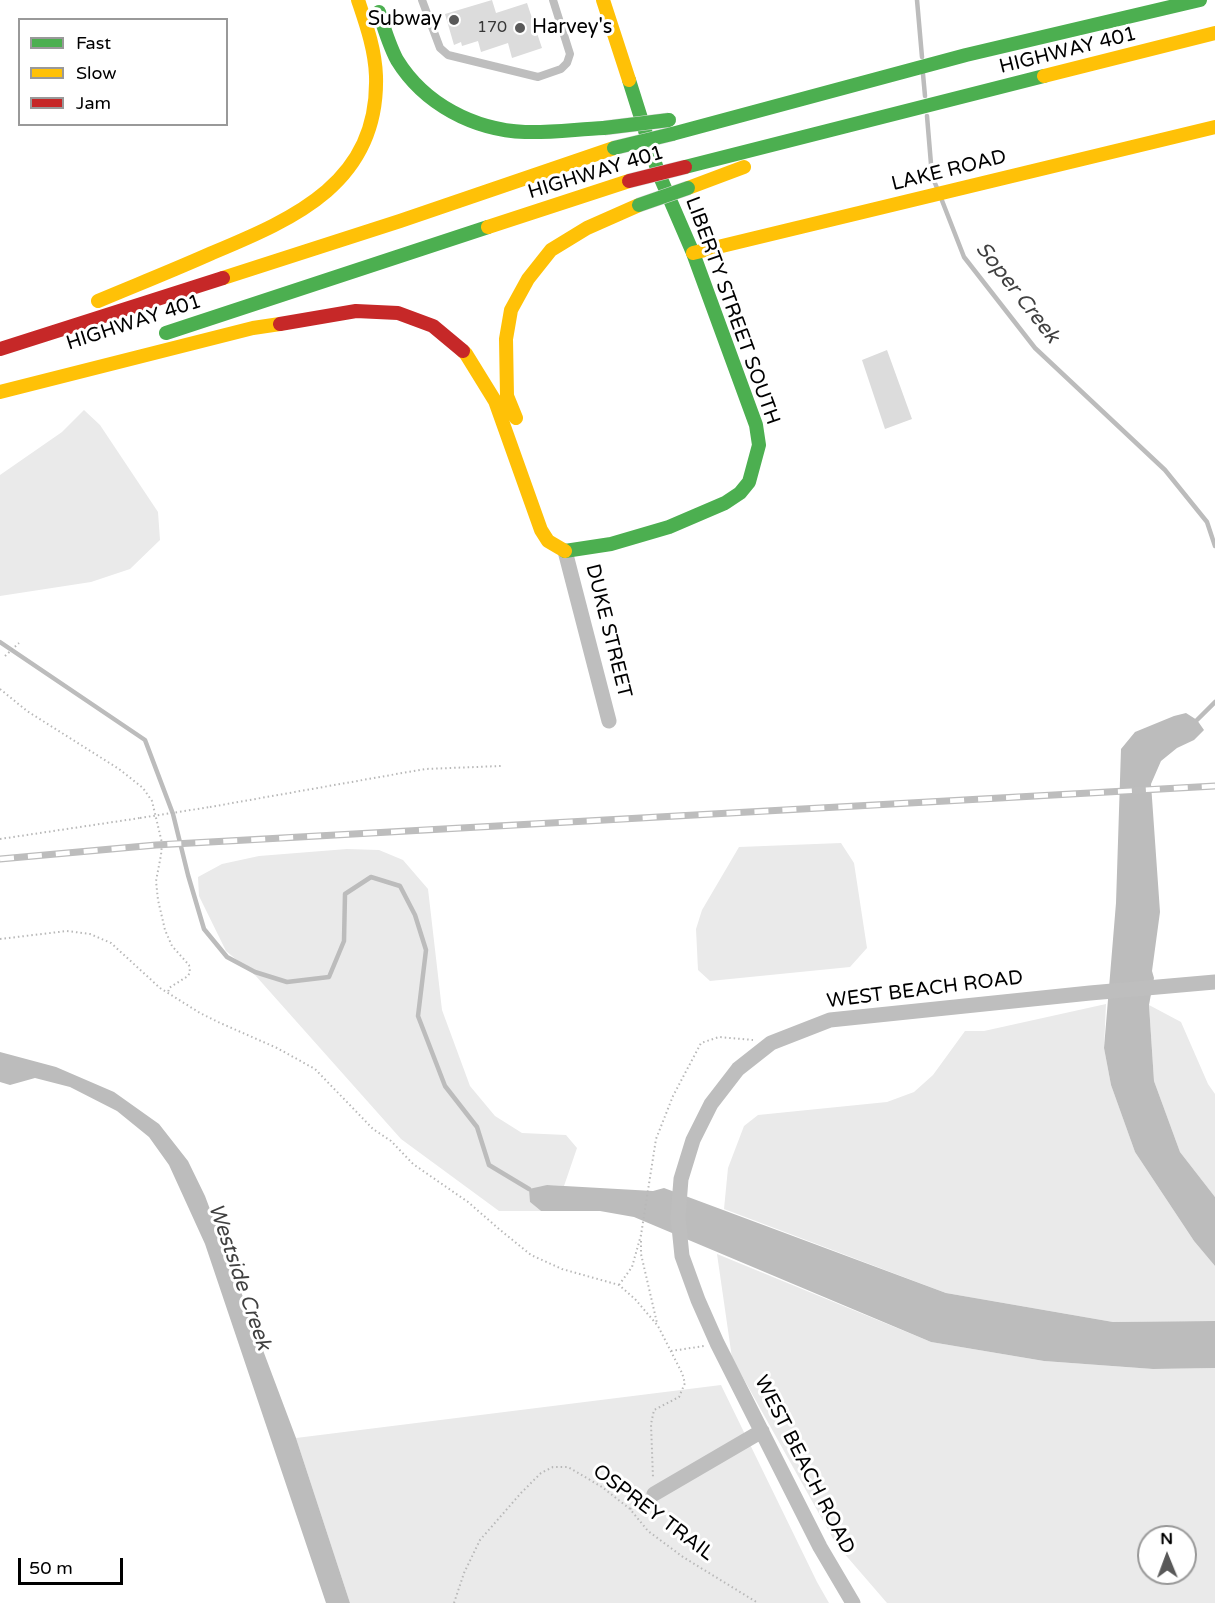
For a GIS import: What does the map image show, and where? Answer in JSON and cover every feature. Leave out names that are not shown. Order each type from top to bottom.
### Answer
[{"type":"main road","points":[[0,342],[267,231],[300,213],[336,185],[362,148],[375,105],[375,60],[358,0]]},
{"type":"main road","points":[[375,0],[396,57],[408,75],[439,105],[477,124],[524,132],[604,128],[675,118]]},
{"type":"main road","name":"LIBERTY STREET SOUTH","points":[[566,551],[611,544],[669,527],[725,503],[740,493],[750,482],[759,445],[756,425],[693,253],[658,172],[603,0]]},
{"type":"main road","name":"HIGHWAY 401","points":[[0,349],[388,225],[614,148],[966,55],[1200,0]]},
{"type":"main road","name":"HIGHWAY 401","points":[[159,336],[629,181],[1215,33]]},
{"type":"main road","points":[[727,105],[854,75],[902,72]]},
{"type":"main road","points":[[519,429],[507,396],[506,339],[511,310],[528,279],[551,250],[587,228],[639,205],[878,118]]},
{"type":"main road","name":"LAKE ROAD","points":[[693,253],[1215,127]]},
{"type":"main road","points":[[0,390],[253,328],[356,311],[398,313],[433,326],[466,354],[495,401],[541,531],[548,541],[566,551]]},
{"type":"main road","name":"HIGHWAY 401","points":[[0,390],[125,347]]},
{"type":"main road","points":[[557,529],[566,551]]},
{"type":"street","name":"DUKE STREET","points":[[566,551],[609,722]]},
{"type":"street","name":"WEST BEACH ROAD","points":[[853,1603],[820,1546],[717,1343],[682,1256],[678,1217],[681,1179],[693,1140],[711,1104],[738,1069],[771,1043],[830,1020],[1215,982]]},
{"type":"street","points":[[654,1494],[762,1431]]},
{"type":"lane","points":[[422,0],[440,48],[448,55],[538,77],[561,69],[567,63],[570,54],[553,0]]},
{"type":"path","points":[[4,656],[19,643]]},
{"type":"path","points":[[0,689],[27,711],[119,769],[143,788],[152,801],[162,843],[156,881],[158,900],[165,930],[172,946],[189,965],[190,972],[188,976],[169,988],[168,993]]},
{"type":"path","points":[[0,839],[210,807],[425,769],[501,766]]},
{"type":"path","points":[[0,939],[67,932],[90,934],[111,943],[168,993],[218,1022],[277,1048],[315,1069],[373,1129],[391,1141],[413,1164],[468,1202],[531,1255],[562,1269],[619,1285],[658,1326],[685,1383],[679,1397],[654,1410],[651,1429],[654,1494]]},
{"type":"path","points":[[619,1285],[632,1267],[641,1235],[656,1139],[673,1096],[701,1043],[719,1036],[771,1043]]},
{"type":"path","points":[[641,1235],[641,1254],[658,1326]]},
{"type":"path","points":[[671,1351],[717,1343]]},
{"type":"path","name":"OSPREY TRAIL","points":[[454,1603],[464,1573],[480,1540],[541,1473],[553,1467],[568,1467],[602,1486],[630,1509],[648,1531],[683,1557],[758,1603]]},
{"type":"shaded area","points":[[84,410],[100,425],[158,512],[160,540],[130,569],[91,582],[0,596],[0,475],[62,432]]},
{"type":"shaded area","points":[[1186,713],[1197,720],[1204,730],[1194,740],[1177,748],[1161,761],[1151,784],[1160,912],[1149,1005],[1154,1081],[1180,1152],[1215,1197],[1215,1266],[1194,1241],[1135,1152],[1111,1085],[1104,1048],[1116,903],[1121,749],[1135,732]]},
{"type":"shaded area","points":[[841,843],[854,863],[867,948],[850,967],[710,981],[698,970],[696,929],[702,910],[739,847]]},
{"type":"shaded area","points":[[347,849],[379,850],[403,860],[428,889],[442,1010],[470,1086],[495,1116],[522,1133],[566,1135],[577,1148],[564,1186],[547,1185],[530,1202],[541,1211],[499,1211],[401,1139],[255,975],[226,951],[199,896],[198,877],[222,864],[259,856]]},
{"type":"shaded area","points":[[1106,1004],[1104,1048],[1111,1085],[1135,1152],[1194,1241],[1215,1266],[1215,1321],[1113,1322],[946,1293],[724,1209],[728,1168],[744,1126],[758,1115],[887,1102],[914,1092],[933,1075],[965,1031],[984,1031]]},
{"type":"shaded area","points":[[1149,1005],[1181,1022],[1208,1084],[1215,1094],[1215,1197],[1180,1152],[1154,1081]]},
{"type":"shaded area","points":[[0,1052],[56,1067],[114,1092],[159,1124],[188,1161],[205,1196],[296,1438],[350,1603],[326,1603],[205,1244],[169,1165],[149,1137],[117,1111],[70,1087],[35,1078],[10,1085],[0,1082]]},
{"type":"shaded area","points":[[547,1185],[653,1191],[664,1188],[946,1293],[1113,1322],[1215,1321],[1215,1368],[1153,1369],[1044,1361],[931,1342],[634,1217],[600,1211],[541,1211],[530,1202],[529,1189]]},
{"type":"shaded area","points":[[717,1254],[931,1342],[1044,1361],[1153,1369],[1215,1368],[1215,1603],[887,1603],[836,1544],[732,1358]]},
{"type":"shaded area","points":[[721,1385],[829,1603],[350,1603],[296,1438]]},
{"type":"building","points":[[492,0],[496,13],[527,3],[542,48],[512,58],[508,43],[481,52],[478,41],[462,46],[461,42],[454,45],[445,14]]},
{"type":"building","points":[[887,350],[912,419],[885,429],[862,360]]},
{"type":"waterway","name":"Soper Creek","points":[[917,0],[922,57]]},
{"type":"waterway","name":"Soper Creek","points":[[923,74],[925,96]]},
{"type":"waterway","name":"Soper Creek","points":[[927,116],[932,176],[937,188]]},
{"type":"waterway","name":"Soper Creek","points":[[941,198],[964,257],[1035,348],[1165,470],[1207,522],[1215,546]]},
{"type":"waterway","points":[[0,642],[145,740],[173,814],[204,929],[227,957],[255,972],[287,982],[329,977],[344,941],[345,894],[371,877],[400,886],[415,915],[426,950],[418,1016],[445,1086],[477,1127],[489,1165],[529,1189]]},
{"type":"waterway","name":"Soper Creek","points":[[1197,720],[1215,702]]},
{"type":"railway","points":[[0,859],[156,845],[1215,786]]},
{"type":"traffic: fast","points":[[672,134],[966,55],[1200,0]]},
{"type":"traffic: fast","points":[[379,12],[394,54],[408,76],[421,90],[452,112],[469,120],[506,130],[535,132],[604,128]]},
{"type":"traffic: fast","points":[[685,167],[1044,76]]},
{"type":"traffic: fast","points":[[565,551],[611,544],[669,527],[725,503],[740,493],[749,482],[759,445],[756,425],[693,253],[658,172],[629,80]]},
{"type":"traffic: fast","points":[[604,128],[669,120]]},
{"type":"traffic: fast","points":[[614,148],[672,134]]},
{"type":"traffic: fast","points":[[639,205],[688,188]]},
{"type":"traffic: fast","points":[[166,333],[488,227]]},
{"type":"traffic: slow","points":[[98,301],[243,240],[302,210],[327,191],[348,169],[363,143],[373,113],[376,76],[372,46],[358,0]]},
{"type":"traffic: slow","points":[[603,0],[629,80]]},
{"type":"traffic: slow","points":[[1044,76],[1215,33]]},
{"type":"traffic: slow","points":[[693,253],[1215,127]]},
{"type":"traffic: slow","points":[[223,278],[614,148]]},
{"type":"traffic: slow","points":[[688,188],[744,167]]},
{"type":"traffic: slow","points":[[488,227],[629,181]]},
{"type":"traffic: slow","points":[[516,418],[507,396],[506,339],[511,310],[528,279],[551,250],[587,228],[639,205]]},
{"type":"traffic: slow","points":[[0,392],[253,328],[280,324]]},
{"type":"traffic: slow","points":[[463,351],[495,401],[541,530],[548,541],[565,551]]},
{"type":"traffic: jam","points":[[629,181],[685,167]]},
{"type":"traffic: jam","points":[[0,349],[223,278]]},
{"type":"traffic: jam","points":[[280,324],[356,311],[398,313],[433,326],[463,351]]},
{"type":"place","name":"Subway","points":[[454,20]]},
{"type":"place","name":"Harvey's","points":[[520,28]]},
{"type":"water label","name":"Westside Creek","points":[[239,1277]]}]
